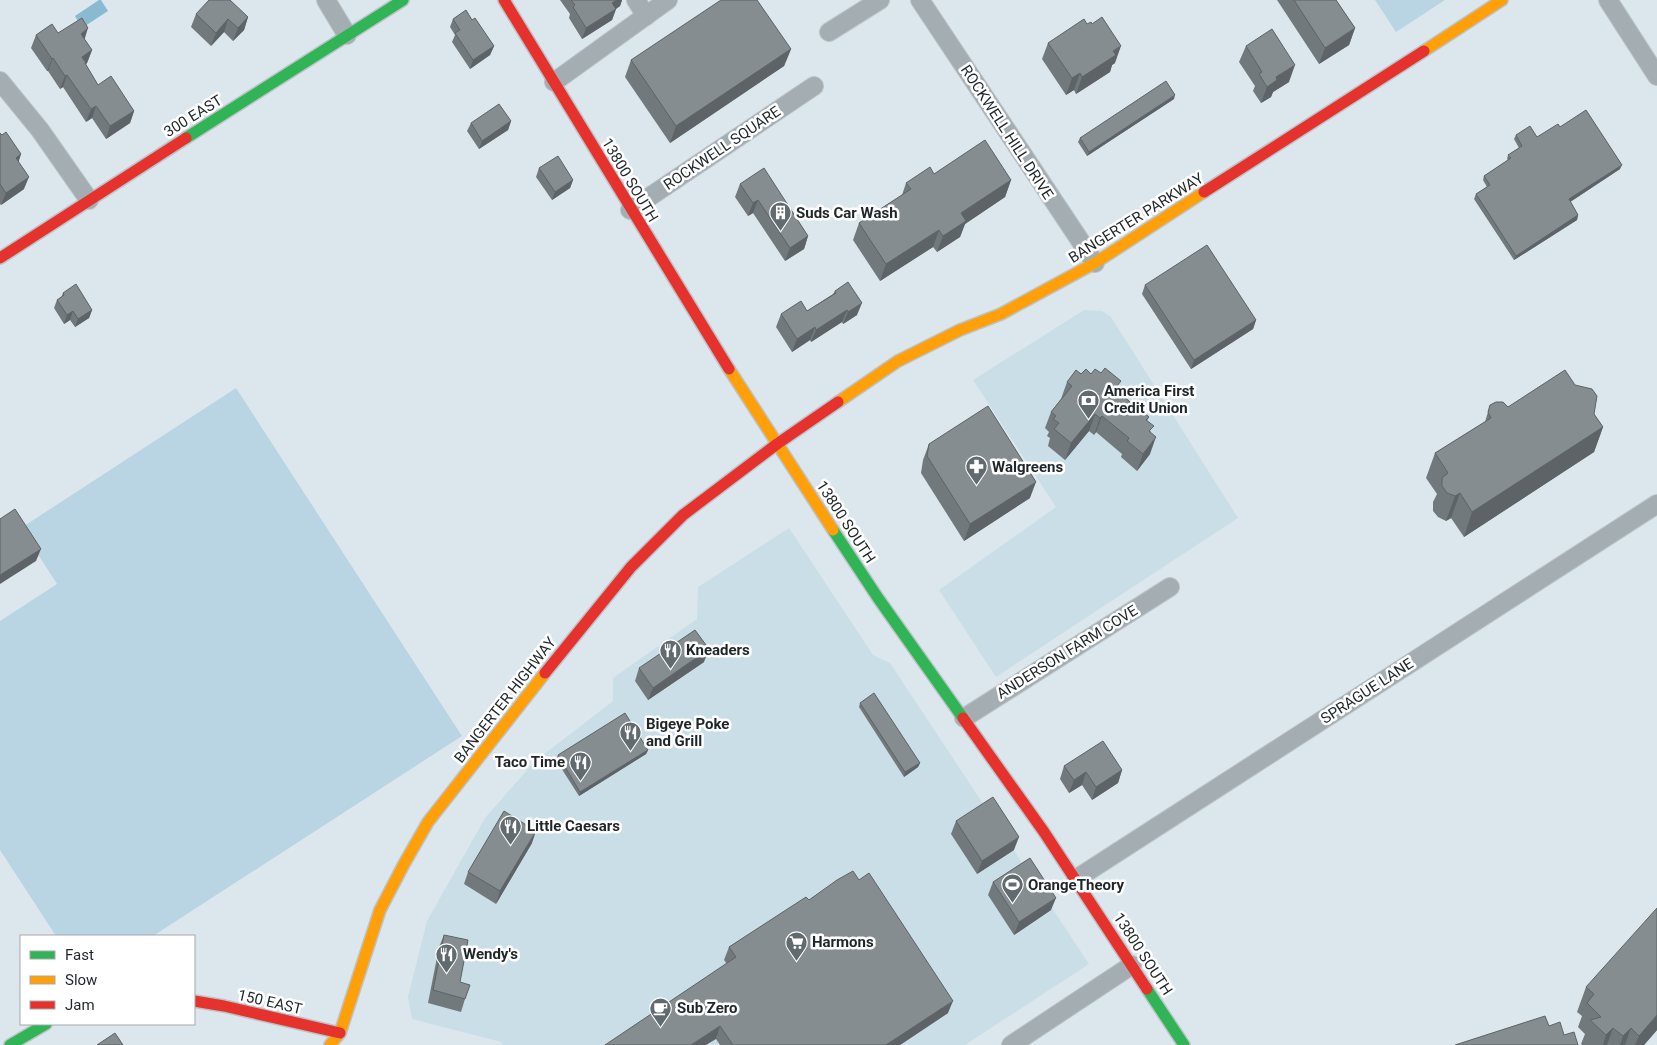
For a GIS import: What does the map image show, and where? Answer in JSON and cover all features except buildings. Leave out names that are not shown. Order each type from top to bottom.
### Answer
[{"type":"main road","name":"300 EAST","points":[[0,258],[403,0]]},
{"type":"main road","name":"13800 SOUTH","points":[[504,0],[705,332],[777,444],[878,598],[1076,879],[1184,1045]]},
{"type":"main road","name":"BANGERTER PARKWAY","points":[[777,444],[898,361],[960,330],[1001,314],[1095,263],[1502,0]]},
{"type":"main road","name":"BANGERTER HIGHWAY","points":[[330,1045],[340,1033],[380,910],[428,822],[631,566],[683,515],[777,444]]},
{"type":"main road","name":"150 EAST","points":[[195,1001],[340,1033]]},
{"type":"main road","points":[[10,1045],[44,1025]]},
{"type":"main road","name":"BANGERTER HIGHWAY","points":[[340,1033],[342,1045]]},
{"type":"street","points":[[326,0],[348,35]]},
{"type":"street","points":[[636,0],[646,16]]},
{"type":"street","points":[[554,82],[668,0]]},
{"type":"street","points":[[829,32],[880,0]]},
{"type":"street","name":"ROCKWELL HILL DRIVE","points":[[920,0],[1095,263]]},
{"type":"street","points":[[1608,0],[1657,76]]},
{"type":"street","points":[[0,81],[40,130],[89,200]]},
{"type":"street","name":"ROCKWELL SQUARE","points":[[630,210],[814,86]]},
{"type":"street","name":"SPRAGUE LANE","points":[[1076,879],[1657,504]]},
{"type":"street","name":"ANDERSON FARM COVE","points":[[964,718],[1170,587]]},
{"type":"street","points":[[1011,1045],[1132,965]]},
{"type":"shaded area","points":[[101,0],[108,11],[82,28],[75,16]]},
{"type":"shaded area","points":[[1375,0],[1445,0],[1396,32]]},
{"type":"shaded area","points":[[1084,310],[1102,311],[1111,317],[1238,518],[996,677],[939,590],[1056,507],[973,380]]},
{"type":"shaded area","points":[[236,388],[462,736],[155,935],[55,935],[0,850],[0,621],[57,584],[21,528]]},
{"type":"shaded area","points":[[789,528],[873,655],[890,663],[1089,964],[965,1045],[502,1045],[501,1042],[412,1019],[408,997],[427,921],[485,818],[534,762],[613,701],[613,678],[697,619],[698,587]]},
{"type":"traffic: fast","points":[[186,138],[403,0]]},
{"type":"traffic: fast","points":[[833,530],[878,598],[963,718]]},
{"type":"traffic: fast","points":[[1147,989],[1184,1045]]},
{"type":"traffic: fast","points":[[10,1045],[44,1025]]},
{"type":"traffic: slow","points":[[1424,51],[1502,0]]},
{"type":"traffic: slow","points":[[838,402],[898,361],[960,330],[1001,314],[1095,263],[1204,192]]},
{"type":"traffic: slow","points":[[729,369],[833,530]]},
{"type":"traffic: slow","points":[[330,1045],[340,1033],[380,910],[428,822],[545,673]]},
{"type":"traffic: jam","points":[[504,0],[729,369]]},
{"type":"traffic: jam","points":[[1204,192],[1424,51]]},
{"type":"traffic: jam","points":[[0,258],[186,138]]},
{"type":"traffic: jam","points":[[545,673],[631,567],[683,515],[777,444],[838,402]]},
{"type":"traffic: jam","points":[[963,718],[1044,832],[1147,989]]},
{"type":"traffic: jam","points":[[195,1001],[340,1033]]},
{"type":"place","name":"Suds Car Wash","points":[[780,232]]},
{"type":"place","name":"America First Credit Union","points":[[1088,419]]},
{"type":"place","name":"Walgreens","points":[[976,486]]},
{"type":"place","name":"Kneaders","points":[[670,669]]},
{"type":"place","name":"Bigeye Poke and Grill","points":[[630,752]]},
{"type":"place","name":"Taco Time","points":[[581,781]]},
{"type":"place","name":"Little Caesars","points":[[511,845]]},
{"type":"place","name":"OrangeTheory","points":[[1012,904]]},
{"type":"place","name":"Harmons","points":[[796,961]]},
{"type":"place","name":"Wendy's","points":[[447,973]]},
{"type":"place","name":"Sub Zero","points":[[661,1027]]}]
